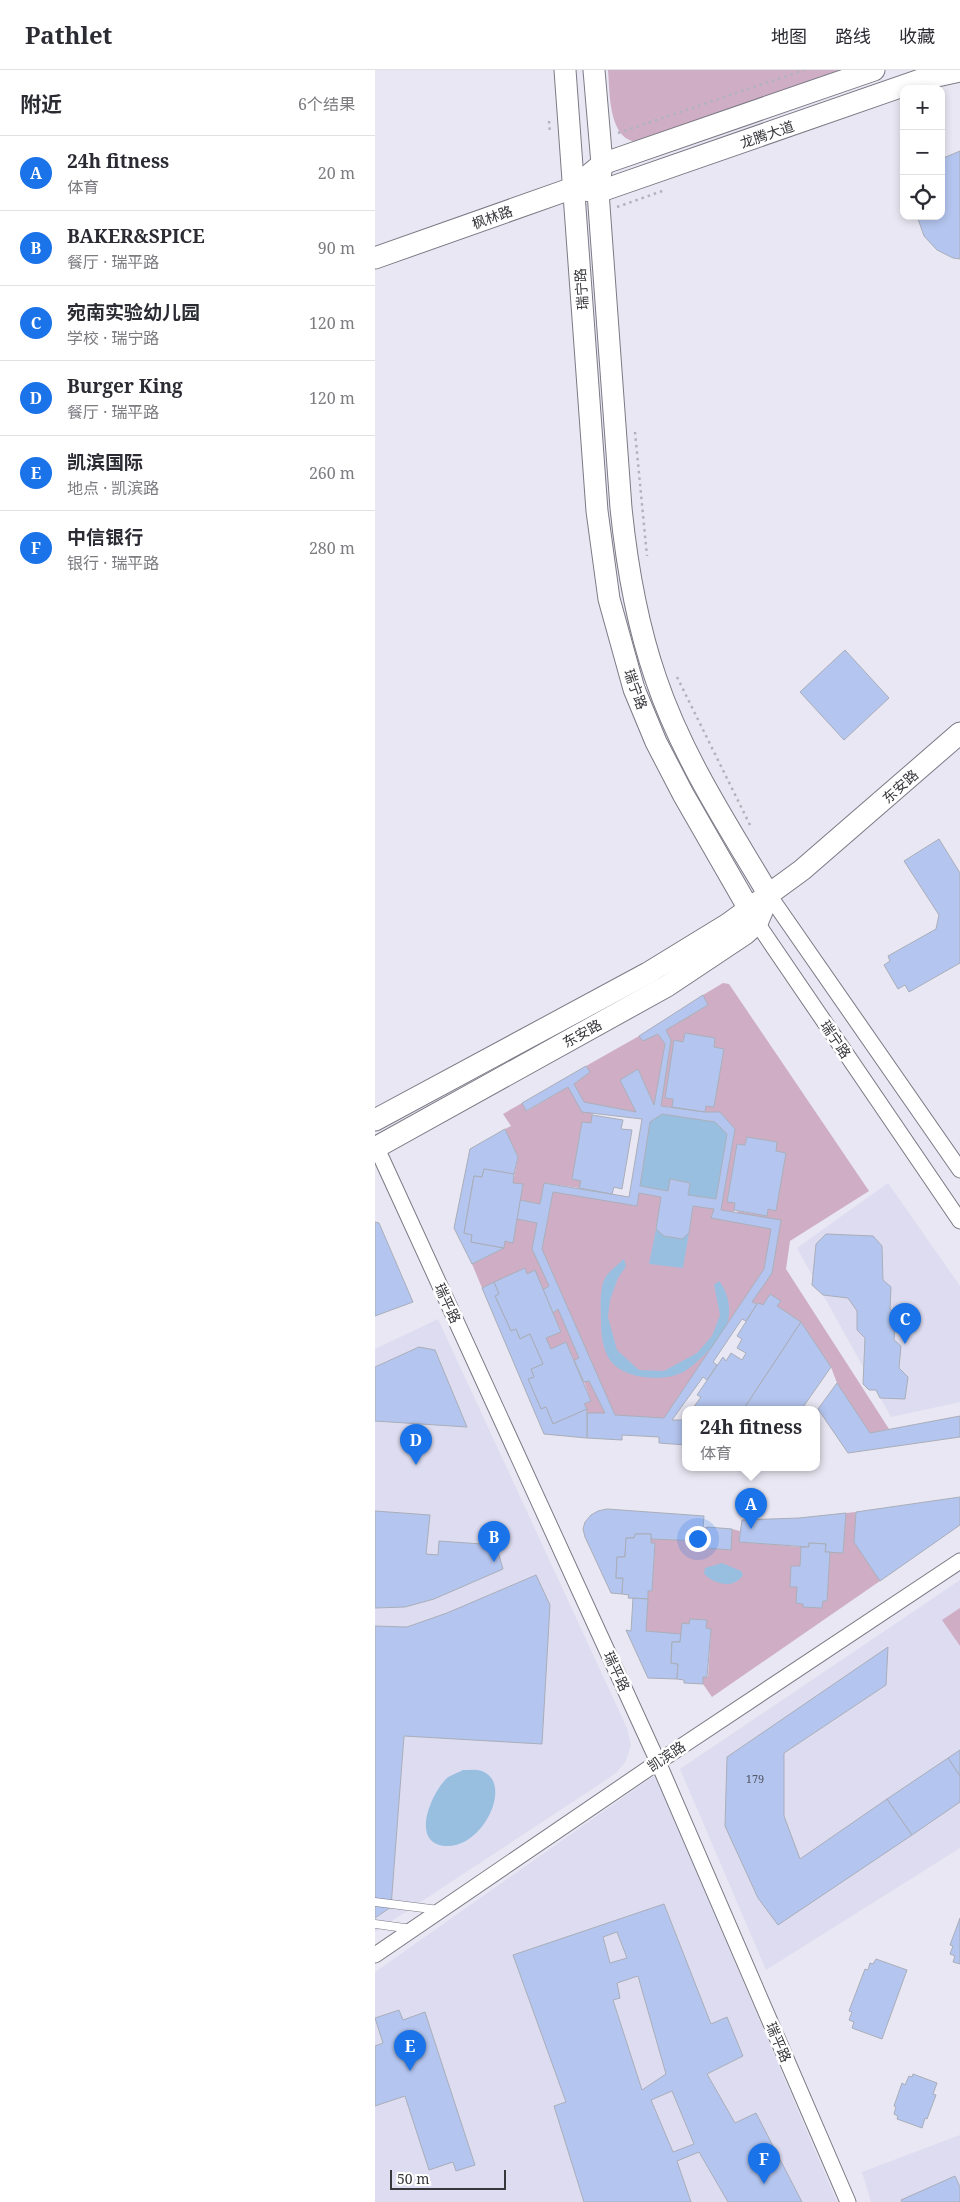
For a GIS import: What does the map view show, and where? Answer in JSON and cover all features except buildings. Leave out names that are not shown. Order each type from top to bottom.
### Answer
[{"type":"street","name":"瑞宁路","points":[[565,70],[597,511],[609,599],[635,689],[656,742],[753,916],[960,1222]]},
{"type":"street","name":"瑞宁路","points":[[594,70],[607,162],[621,508],[625,553],[642,637],[656,682],[704,784],[769,895],[960,1170]]},
{"type":"street","name":"龙腾大道","points":[[607,162],[874,70]]},
{"type":"street","name":"龙腾大道","points":[[573,188],[607,189],[923,79],[960,71]]},
{"type":"street","name":"枫林路","points":[[375,258],[573,188],[607,162]]},
{"type":"street","name":"东安路","points":[[376,1147],[667,986],[722,950],[769,895],[803,870],[960,733]]},
{"type":"street","name":"东安路","points":[[375,1120],[648,974],[728,924],[753,916]]},
{"type":"street","name":"瑞平路","points":[[376,1147],[658,1762],[848,2202]]},
{"type":"street","name":"凯滨路","points":[[375,1955],[658,1762],[960,1561]]},
{"type":"lane","points":[[375,1902],[441,1911]]},
{"type":"lane","points":[[375,1924],[414,1929]]},
{"type":"path","points":[[607,162],[610,136],[804,70]]},
{"type":"path","points":[[607,189],[617,207]]},
{"type":"path","points":[[635,429],[648,563]]},
{"type":"path","points":[[674,672],[754,833]]},
{"type":"shaded area","points":[[608,70],[839,70],[653,140],[639,142],[628,139],[621,133],[616,124],[610,102]]},
{"type":"shaded area","points":[[723,983],[729,984],[869,1191],[790,1241],[786,1269],[889,1429],[870,1433],[837,1383],[831,1367],[801,1322],[777,1306],[780,1301],[770,1294],[763,1305],[752,1302],[772,1273],[781,1220],[739,1214],[737,1211],[767,1216],[768,1209],[776,1211],[786,1153],[776,1151],[777,1142],[747,1137],[745,1145],[737,1144],[727,1201],[735,1203],[734,1212],[721,1210],[735,1129],[720,1112],[705,1112],[706,1106],[714,1107],[724,1049],[714,1047],[715,1038],[685,1033],[683,1042],[674,1040],[665,1098],[673,1099],[672,1107],[661,1106],[671,1041],[666,1030],[708,1005],[703,995]]},
{"type":"shaded area","points":[[658,1034],[665,1044],[654,1105],[638,1069],[620,1080],[636,1112],[584,1102],[574,1084],[590,1072],[586,1066],[639,1036],[643,1041]]},
{"type":"shaded area","points":[[568,1087],[593,1113],[591,1123],[582,1122],[572,1179],[581,1181],[579,1188],[544,1183],[540,1204],[520,1200],[523,1185],[513,1183],[518,1157],[505,1129],[511,1126],[503,1114],[522,1103],[527,1111]]},
{"type":"shaded area","points":[[888,1183],[960,1286],[960,1402],[891,1417],[797,1248]]},
{"type":"shaded area","points":[[553,1192],[637,1206],[639,1193],[661,1197],[656,1228],[664,1236],[682,1239],[689,1233],[693,1206],[714,1209],[711,1217],[771,1229],[764,1269],[664,1418],[615,1415],[542,1249]]},
{"type":"shaded area","points":[[517,1219],[537,1223],[532,1249],[549,1286],[543,1290],[534,1271],[527,1274],[525,1268],[482,1288],[472,1264],[504,1248],[505,1241],[513,1242]]},
{"type":"shaded area","points":[[558,1309],[579,1358],[574,1360],[566,1342],[551,1349],[546,1338],[561,1331],[553,1313]]},
{"type":"shaded area","points":[[438,1319],[627,1728],[631,1745],[626,1761],[617,1772],[375,1932],[375,1349]]},
{"type":"shaded area","points":[[589,1381],[605,1413],[587,1413],[584,1404],[591,1401],[584,1382]]},
{"type":"shaded area","points":[[856,1512],[854,1542],[880,1581],[712,1697],[703,1684],[703,1677],[708,1677],[711,1629],[706,1628],[707,1620],[690,1619],[689,1624],[682,1623],[681,1634],[646,1631],[648,1591],[652,1591],[655,1544],[651,1543],[651,1539],[702,1541],[703,1527],[707,1527],[706,1548],[731,1550],[732,1529],[740,1531],[739,1542],[801,1547],[800,1566],[791,1566],[790,1587],[797,1587],[796,1603],[803,1604],[803,1607],[822,1608],[823,1601],[827,1600],[830,1552],[843,1553],[846,1513]]},
{"type":"shaded area","points":[[960,1580],[960,1848],[766,1970],[680,1769]]},
{"type":"shaded area","points":[[960,1608],[960,1646],[942,1620]]},
{"type":"shaded area","points":[[655,1775],[837,2202],[375,2202],[375,1972]]},
{"type":"shaded area","points":[[960,2135],[960,2202],[871,2202],[862,2172]]},
{"type":"water","points":[[662,1114],[715,1122],[727,1134],[716,1199],[688,1195],[690,1183],[671,1179],[668,1191],[640,1186],[650,1122]]},
{"type":"water","points":[[656,1229],[664,1236],[682,1239],[689,1233],[683,1268],[649,1264]]},
{"type":"water","points":[[624,1259],[626,1266],[618,1278],[610,1300],[608,1317],[617,1350],[639,1370],[664,1371],[697,1353],[712,1336],[720,1315],[714,1285],[719,1281],[725,1290],[729,1312],[727,1324],[714,1345],[687,1370],[673,1376],[643,1377],[624,1371],[610,1360],[604,1347],[601,1332],[602,1288],[607,1275]]},
{"type":"water","points":[[722,1563],[741,1571],[743,1575],[734,1583],[724,1584],[704,1574],[705,1568]]},
{"type":"water","points":[[463,1770],[482,1771],[491,1778],[495,1788],[490,1814],[482,1827],[471,1837],[459,1844],[445,1846],[434,1843],[428,1836],[426,1827],[430,1806],[440,1786],[446,1779]]},
{"type":"place","name":"宛南实验幼儿园","points":[[905,1344]]},
{"type":"place","name":"Burger King","points":[[416,1465]]},
{"type":"place","name":"24h fitness","points":[[751,1529]]},
{"type":"place","name":"BAKER&SPICE","points":[[494,1562]]},
{"type":"place","name":"凯滨国际","points":[[410,2071]]},
{"type":"place","name":"中信银行","points":[[764,2184]]}]
